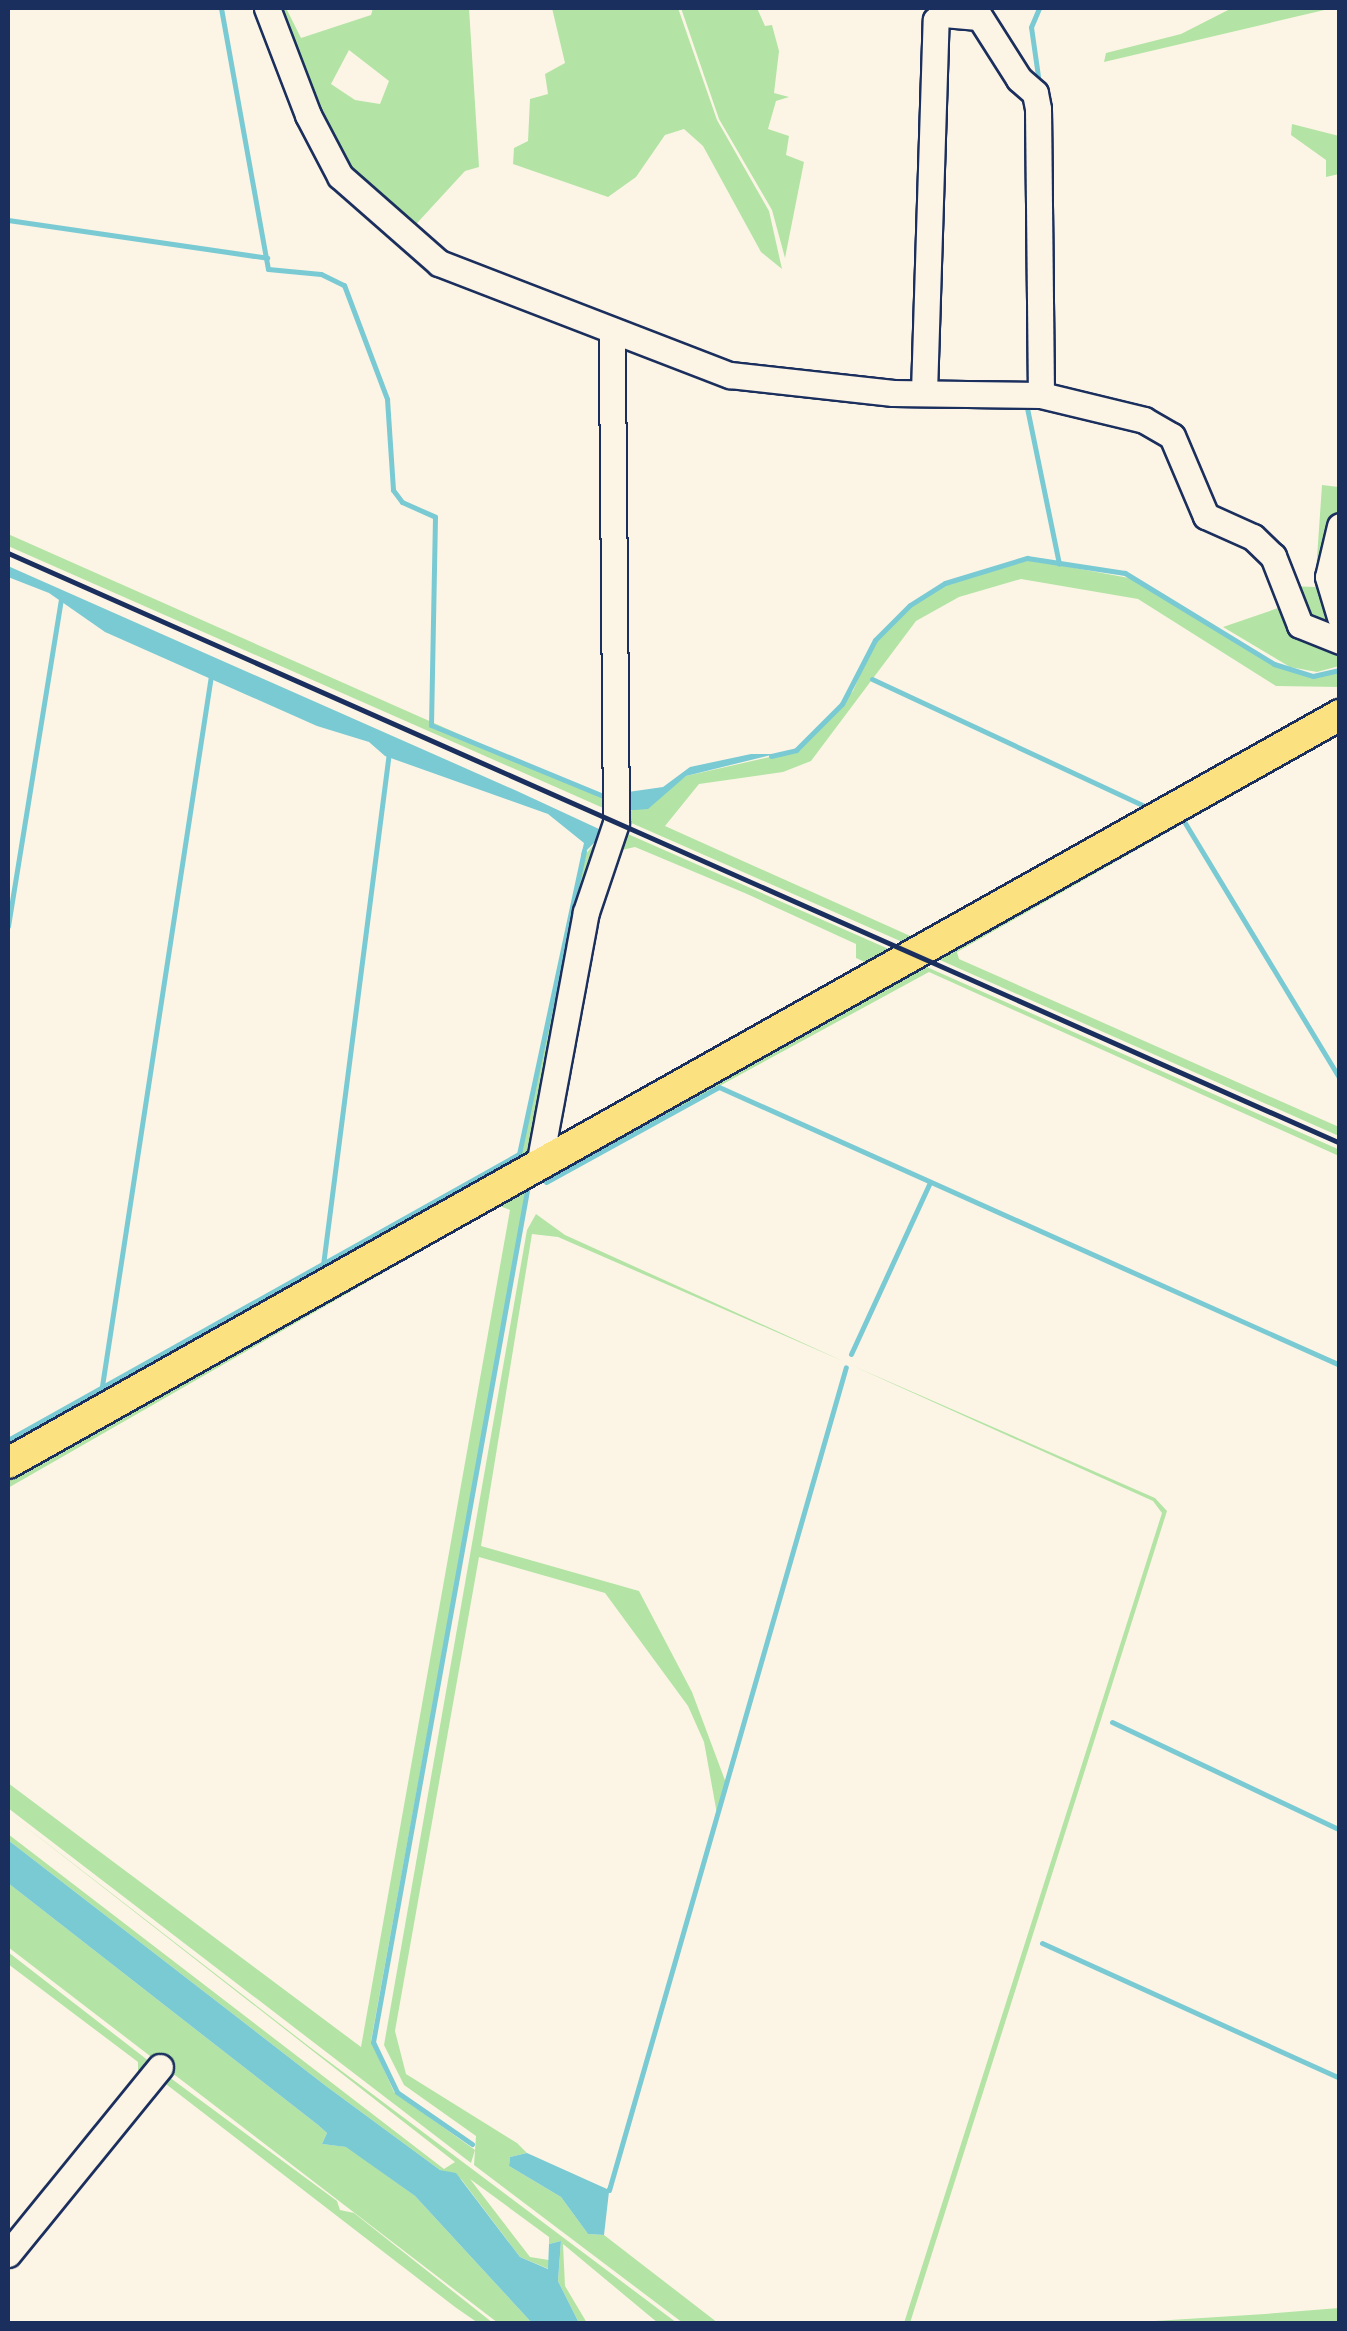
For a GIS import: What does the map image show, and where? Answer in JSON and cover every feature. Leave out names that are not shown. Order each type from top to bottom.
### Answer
[{"type":"main road","points":[[8,1463],[1340,715]]},
{"type":"street","points":[[267,8],[327,157],[370,208],[439,263],[612,333],[730,375],[924,392],[1078,399],[1172,436],[1196,504],[1224,527],[1263,544],[1300,626],[1340,641]]},
{"type":"street","points":[[924,392],[936,20],[942,14],[976,12],[1034,93],[1038,109],[1041,395]]},
{"type":"street","points":[[539,1165],[586,912],[616,823],[612,333]]},
{"type":"street","points":[[1340,526],[1328,576],[1340,617]]},
{"type":"street","points":[[8,2254],[160,2067]]},
{"type":"green space","points":[[275,8],[286,8],[301,38],[371,15],[373,8],[469,8],[479,167],[465,171],[407,234],[342,169]],"holes":[[[349,50],[389,81],[380,104],[355,100],[331,84]]]},
{"type":"green space","points":[[552,8],[678,8],[717,120],[769,211],[782,269],[761,252],[703,146],[684,129],[665,135],[636,177],[608,197],[513,164],[514,148],[528,141],[530,99],[548,94],[545,74],[565,63]]},
{"type":"green space","points":[[681,8],[757,8],[765,26],[772,25],[779,51],[774,93],[789,97],[776,101],[768,129],[789,136],[786,155],[804,162],[785,258],[772,210],[719,119]]},
{"type":"green space","points":[[1232,8],[1333,8],[1104,62],[1106,53],[1181,34]]},
{"type":"green space","points":[[1292,124],[1339,136],[1339,174],[1326,177],[1326,160],[1291,135]]},
{"type":"green space","points":[[1322,485],[1339,487],[1339,626],[1313,631],[1290,586],[1315,587]]},
{"type":"green space","points":[[8,534],[605,799],[610,811],[8,546]]},
{"type":"green space","points":[[1026,559],[1140,580],[1274,666],[1313,677],[1339,671],[1339,687],[1276,686],[1138,599],[1021,579],[959,597],[916,621],[811,761],[783,772],[699,784],[665,826],[917,939],[1339,697],[1339,708],[916,948],[620,818],[686,776],[796,751],[853,691],[875,641],[902,613],[945,584]]},
{"type":"green space","points":[[1284,606],[1339,645],[1339,666],[1317,672],[1290,667],[1223,627]]},
{"type":"green space","points":[[1339,727],[1339,735],[957,952],[959,959],[1339,1127],[1339,1136],[931,956]]},
{"type":"green space","points":[[621,831],[900,954],[561,1144],[549,1133],[560,1133],[869,964],[856,958],[856,944],[747,894],[635,847],[617,851]]},
{"type":"green space","points":[[601,836],[533,1155],[8,1456],[8,1441],[520,1155],[584,856]]},
{"type":"green space","points":[[920,964],[1340,1150],[1339,1156],[929,972],[539,1184]]},
{"type":"green space","points":[[528,1183],[371,2041],[394,2092],[475,2150],[471,2163],[8,1808],[8,1783],[361,2047],[510,1210],[500,1206],[8,1488],[8,1476]]},
{"type":"green space","points":[[536,1214],[565,1235],[845,1362],[558,1237],[532,1234],[481,1546],[639,1591],[692,1692],[726,1783],[717,1814],[704,1742],[688,1706],[605,1593],[479,1557],[395,2031],[406,2074],[517,2143],[527,2153],[510,2157],[509,2166],[561,2197],[588,2234],[604,2235],[718,2323],[683,2323],[474,2165],[476,2136],[404,2085],[384,2045],[527,1230]]},
{"type":"green space","points":[[851,1365],[1155,1498],[1167,1511],[910,2323],[904,2323],[1162,1513],[1153,1501]]},
{"type":"green space","points":[[8,1813],[311,2048],[677,2323],[658,2323],[563,2244],[565,2286],[587,2323],[579,2323],[558,2281],[561,2241],[549,2244],[549,2237],[470,2179],[530,2257],[549,2260],[549,2269],[520,2257],[461,2179],[440,2170],[326,2086],[8,1840],[8,1834],[444,2169],[455,2162]]},
{"type":"green space","points":[[8,1883],[318,2125],[327,2133],[322,2144],[347,2147],[415,2196],[532,2323],[498,2323],[8,1947]]},
{"type":"green space","points":[[8,1952],[154,2065],[138,2087],[138,2062],[8,1964]]},
{"type":"green space","points":[[161,2071],[337,2201],[340,2210],[354,2213],[493,2323],[478,2323],[455,2307],[162,2081]]},
{"type":"green space","points":[[1339,2308],[1339,2323],[1123,2323],[1265,2314]]},
{"type":"water","points":[[8,566],[517,791],[599,829],[601,836],[581,856],[584,843],[548,814],[385,756],[369,742],[317,726],[105,632],[49,593],[8,577]]},
{"type":"water","points":[[751,754],[775,754],[686,776],[648,809],[621,811],[628,792],[663,787],[690,767]]},
{"type":"water","points":[[8,1840],[326,2086],[440,2170],[456,2173],[520,2257],[548,2269],[549,2244],[561,2241],[558,2281],[579,2323],[532,2323],[415,2196],[346,2147],[322,2144],[327,2133],[318,2125],[8,1883]]},
{"type":"water","points":[[527,2153],[607,2189],[610,2183],[604,2235],[588,2234],[561,2197],[509,2166],[510,2157]]},
{"type":"waterway","points":[[221,8],[268,269],[321,274],[344,285],[387,399],[393,490],[402,502],[435,517],[431,725],[606,797]]},
{"type":"waterway","points":[[1038,76],[1031,27],[1039,8]]},
{"type":"waterway","points":[[8,220],[267,258]]},
{"type":"waterway","points":[[1026,403],[1059,564]]},
{"type":"waterway","points":[[771,756],[796,750],[842,704],[875,640],[910,605],[945,583],[1027,558],[1125,573],[1274,664],[1313,676],[1340,670]]},
{"type":"waterway","points":[[8,926],[61,597]]},
{"type":"waterway","points":[[102,1386],[211,675]]},
{"type":"waterway","points":[[872,679],[1144,806]]},
{"type":"waterway","points":[[323,1265],[389,752]]},
{"type":"waterway","points":[[1185,823],[1340,1079]]},
{"type":"waterway","points":[[8,1440],[519,1154],[584,851]]},
{"type":"waterway","points":[[546,1182],[719,1087],[1340,1365]]},
{"type":"waterway","points":[[851,1354],[930,1182]]},
{"type":"waterway","points":[[472,2144],[397,2092],[373,2042],[527,1190]]},
{"type":"waterway","points":[[609,2190],[846,1367]]},
{"type":"waterway","points":[[1112,1722],[1340,1830]]},
{"type":"waterway","points":[[1042,1943],[1340,2078]]},
{"type":"railway","points":[[8,553],[1340,1143]]}]
